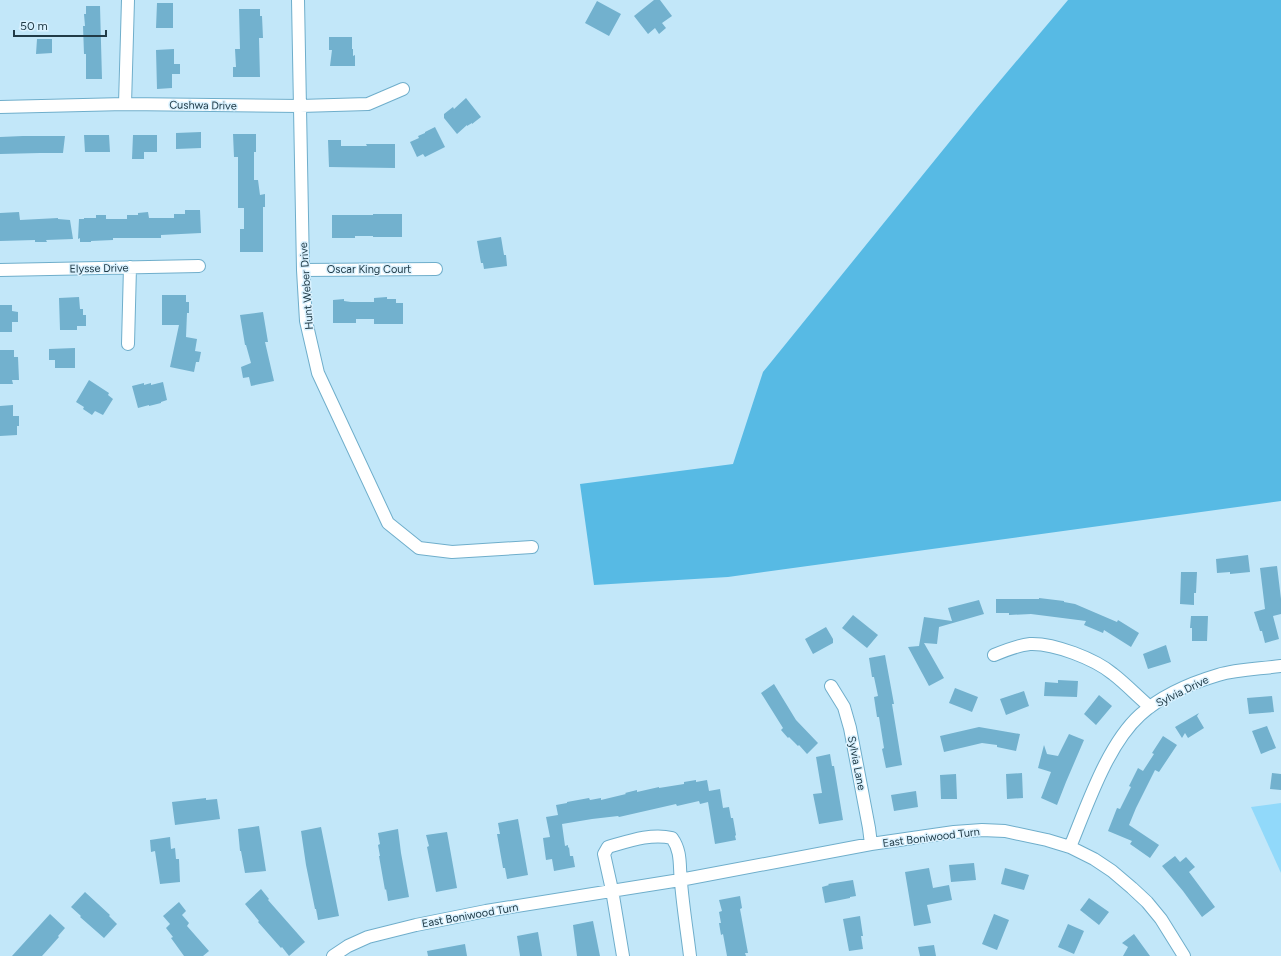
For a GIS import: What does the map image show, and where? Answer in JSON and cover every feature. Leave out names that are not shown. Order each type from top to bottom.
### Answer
[{"type":"street","points":[[125,104],[128,0]]},
{"type":"street","name":"Hunt Weber Drive","points":[[298,0],[303,270],[306,321],[318,373],[388,524],[419,548],[452,552],[532,547]]},
{"type":"street","name":"Cushwa Drive","points":[[0,107],[125,104],[300,106],[368,104],[403,89]]},
{"type":"street","name":"Elysse Drive","points":[[0,270],[199,266]]},
{"type":"street","points":[[128,344],[130,268]]},
{"type":"street","name":"Oscar King Court","points":[[303,270],[436,269]]},
{"type":"street","points":[[994,655],[1030,644],[1062,649],[1089,659],[1112,673],[1150,707]]},
{"type":"street","name":"Sylvia Drive","points":[[1070,847],[1102,770],[1118,742],[1139,716],[1150,707],[1174,693],[1219,674],[1281,666]]},
{"type":"street","name":"Sylvia Lane","points":[[831,686],[844,707],[850,728],[867,815],[871,844]]},
{"type":"street","name":"East Boniwood Turn","points":[[333,956],[348,946],[368,937],[416,925],[612,890],[680,880],[871,844],[954,832],[982,830],[1005,831],[1026,835],[1070,847],[1094,859],[1112,871],[1147,902],[1161,920],[1184,956]]},
{"type":"street","points":[[623,956],[612,890],[604,854],[608,847],[636,839],[658,836],[672,838],[680,853],[680,880],[690,956]]},
{"type":"shaded area","points":[[1068,0],[1281,0],[1281,501],[728,577],[594,585],[580,484],[733,464],[763,372],[977,108]]},
{"type":"shaded area","points":[[1281,803],[1281,873],[1251,807]]},
{"type":"building","points":[[654,0],[660,0],[672,16],[662,23],[666,28],[659,34],[655,28],[648,34],[634,16]]},
{"type":"building","points":[[597,1],[621,14],[609,36],[585,23]]},
{"type":"building","points":[[157,3],[173,3],[173,28],[156,28]]},
{"type":"building","points":[[86,6],[100,6],[102,79],[86,79],[86,54],[84,54],[83,26],[85,26],[84,14],[86,14]]},
{"type":"building","points":[[239,9],[260,9],[260,16],[262,16],[263,38],[259,38],[260,77],[233,77],[233,67],[236,67],[235,49],[240,49]]},
{"type":"building","points":[[329,37],[352,37],[352,49],[353,56],[355,55],[355,66],[330,66],[332,50],[329,50]]},
{"type":"building","points":[[37,39],[52,39],[52,53],[36,54]]},
{"type":"building","points":[[174,49],[174,64],[180,64],[180,74],[172,74],[172,88],[157,89],[156,50]]},
{"type":"building","points":[[466,98],[481,117],[472,124],[467,125],[457,134],[444,118],[444,114],[453,107],[454,109]]},
{"type":"building","points":[[435,127],[445,147],[425,157],[423,154],[417,157],[410,142],[419,138],[418,136]]},
{"type":"building","points":[[201,132],[201,148],[176,149],[176,133]]},
{"type":"building","points":[[233,134],[256,134],[256,152],[254,152],[254,180],[258,180],[260,195],[265,194],[265,207],[263,207],[263,252],[240,252],[240,229],[244,229],[244,208],[238,208],[238,157],[234,157]]},
{"type":"building","points":[[84,135],[109,135],[110,152],[85,152]]},
{"type":"building","points":[[133,135],[157,135],[157,152],[144,152],[144,159],[132,159]]},
{"type":"building","points":[[65,136],[63,153],[0,154],[0,137]]},
{"type":"building","points":[[328,140],[341,140],[341,146],[395,144],[395,168],[329,167]]},
{"type":"building","points":[[185,210],[200,210],[201,233],[161,235],[161,238],[113,238],[113,240],[91,242],[80,242],[80,238],[78,239],[79,219],[96,218],[96,215],[106,215],[106,219],[127,219],[127,215],[138,215],[138,213],[148,212],[149,218],[174,218],[174,214],[185,214]]},
{"type":"building","points":[[19,212],[20,220],[58,218],[70,220],[73,239],[46,240],[47,242],[35,242],[35,240],[0,241],[0,213]]},
{"type":"building","points":[[402,214],[402,237],[355,236],[355,238],[332,238],[332,215]]},
{"type":"building","points":[[501,237],[504,255],[506,255],[507,266],[484,269],[483,263],[481,263],[477,241]]},
{"type":"building","points":[[162,295],[186,295],[186,302],[189,302],[186,337],[197,339],[195,351],[201,352],[199,362],[196,362],[194,372],[170,367],[179,325],[162,325]]},
{"type":"building","points":[[79,297],[80,309],[83,309],[83,315],[86,315],[86,326],[77,326],[77,330],[60,330],[59,298]]},
{"type":"building","points":[[387,297],[387,299],[396,299],[396,303],[403,303],[403,324],[374,324],[374,319],[356,319],[356,323],[333,323],[333,300],[344,299],[344,301],[351,302],[374,302],[374,298]]},
{"type":"building","points":[[0,305],[12,305],[12,311],[18,312],[18,322],[12,322],[12,332],[0,332]]},
{"type":"building","points":[[263,312],[268,342],[265,342],[274,381],[251,386],[249,377],[243,378],[241,367],[251,363],[245,345],[240,315]]},
{"type":"building","points":[[75,348],[75,368],[55,368],[55,360],[49,360],[49,349]]},
{"type":"building","points":[[0,350],[14,350],[14,357],[18,357],[19,380],[12,380],[13,384],[0,384]]},
{"type":"building","points":[[89,380],[109,393],[108,395],[113,399],[103,415],[95,411],[92,415],[76,402]]},
{"type":"building","points":[[163,382],[167,400],[161,403],[138,408],[132,386],[144,383],[144,385],[151,383],[151,385]]},
{"type":"building","points":[[13,405],[13,416],[19,416],[17,435],[0,436],[0,406]]},
{"type":"building","points":[[1248,555],[1250,572],[1230,574],[1230,572],[1217,573],[1216,559]]},
{"type":"building","points":[[1277,566],[1281,599],[1281,614],[1273,616],[1279,639],[1265,643],[1254,612],[1265,609],[1260,568]]},
{"type":"building","points":[[1181,572],[1197,572],[1194,605],[1180,604]]},
{"type":"building","points":[[1039,598],[1075,604],[1117,622],[1118,620],[1139,633],[1131,647],[1104,630],[1103,633],[1084,625],[1086,621],[1031,614],[1009,615],[1009,613],[996,613],[996,599]]},
{"type":"building","points":[[979,600],[984,614],[939,627],[937,644],[924,643],[944,678],[929,686],[908,647],[919,646],[924,617],[952,621],[948,608]]},
{"type":"building","points":[[853,615],[878,635],[867,648],[842,628]]},
{"type":"building","points":[[1191,616],[1208,616],[1207,641],[1192,641],[1192,628],[1190,628]]},
{"type":"building","points":[[826,627],[833,639],[833,643],[813,654],[805,639]]},
{"type":"building","points":[[1166,645],[1171,662],[1148,669],[1143,654]]},
{"type":"building","points":[[885,655],[894,704],[892,704],[902,765],[886,768],[882,749],[884,748],[879,717],[877,717],[874,697],[878,696],[874,677],[872,677],[869,658]]},
{"type":"building","points":[[1058,680],[1078,681],[1077,697],[1044,696],[1045,682],[1058,683]]},
{"type":"building","points":[[774,684],[796,720],[818,743],[807,754],[781,730],[783,728],[761,693]]},
{"type":"building","points":[[955,688],[978,697],[972,712],[949,703]]},
{"type":"building","points":[[1024,691],[1029,706],[1006,715],[1000,699]]},
{"type":"building","points":[[1099,695],[1112,706],[1096,725],[1084,714]]},
{"type":"building","points":[[1272,696],[1274,712],[1249,714],[1247,698]]},
{"type":"building","points":[[1199,713],[1197,716],[1204,728],[1188,738],[1185,733],[1182,738],[1175,727]]},
{"type":"building","points":[[1267,726],[1276,748],[1261,754],[1252,731]]},
{"type":"building","points":[[979,727],[1020,734],[1016,751],[997,747],[997,745],[982,743],[944,752],[940,736]]},
{"type":"building","points":[[1069,734],[1084,740],[1057,805],[1041,798],[1051,772],[1038,768],[1044,745],[1047,754],[1058,756]]},
{"type":"building","points":[[1163,736],[1177,745],[1159,772],[1155,770],[1129,825],[1159,845],[1150,858],[1130,844],[1132,841],[1108,831],[1117,808],[1120,809],[1131,787],[1129,786],[1138,768],[1143,771]]},
{"type":"building","points":[[830,754],[832,766],[834,766],[843,820],[819,824],[813,794],[822,793],[816,757]]},
{"type":"building","points":[[1022,773],[1023,798],[1007,799],[1006,774]]},
{"type":"building","points":[[1272,773],[1281,774],[1281,790],[1270,789]]},
{"type":"building","points":[[956,774],[957,799],[941,799],[940,775]]},
{"type":"building","points":[[696,780],[696,782],[707,780],[709,791],[720,789],[723,808],[729,807],[731,818],[733,818],[736,840],[715,844],[708,802],[700,804],[699,801],[677,806],[676,804],[619,817],[592,819],[562,824],[565,846],[568,845],[568,848],[569,847],[570,856],[573,856],[575,867],[554,871],[552,859],[546,860],[543,838],[550,837],[546,817],[558,815],[556,805],[589,798],[590,800],[601,798],[601,800],[637,790],[637,792],[659,787],[684,784],[684,782]]},
{"type":"building","points":[[916,791],[918,807],[894,811],[891,795]]},
{"type":"building","points":[[206,798],[206,800],[217,799],[220,819],[175,825],[172,802]]},
{"type":"building","points":[[518,819],[528,875],[507,879],[505,868],[503,868],[497,834],[500,834],[498,823]]},
{"type":"building","points":[[259,826],[266,871],[245,873],[240,851],[238,829]]},
{"type":"building","points":[[321,827],[339,916],[318,920],[306,865],[301,831]]},
{"type":"building","points":[[398,829],[409,897],[388,901],[379,856],[378,845],[380,844],[378,833]]},
{"type":"building","points":[[447,832],[457,888],[436,892],[426,835]]},
{"type":"building","points":[[170,837],[171,849],[175,848],[176,859],[179,859],[180,882],[160,884],[155,851],[151,852],[150,840]]},
{"type":"building","points":[[1175,856],[1180,862],[1186,857],[1195,867],[1189,872],[1215,907],[1202,917],[1162,866]]},
{"type":"building","points":[[974,863],[976,880],[951,882],[949,865]]},
{"type":"building","points":[[929,868],[933,888],[949,885],[952,900],[927,905],[931,923],[914,926],[905,872]]},
{"type":"building","points":[[1005,868],[1029,875],[1024,890],[1001,884]]},
{"type":"building","points":[[853,880],[856,896],[825,903],[822,887],[829,885],[828,884]]},
{"type":"building","points":[[261,889],[269,899],[268,900],[305,942],[289,956],[258,922],[259,921],[245,904]]},
{"type":"building","points":[[85,892],[110,915],[109,916],[117,924],[104,938],[71,907]]},
{"type":"building","points":[[740,896],[742,908],[740,909],[748,953],[745,953],[746,956],[727,956],[723,934],[721,935],[719,923],[721,923],[719,912],[722,911],[719,900]]},
{"type":"building","points":[[1089,898],[1109,912],[1099,925],[1080,910]]},
{"type":"building","points":[[179,902],[186,911],[182,915],[189,923],[187,926],[209,951],[203,956],[184,956],[171,938],[173,937],[166,928],[170,924],[163,916]]},
{"type":"building","points":[[50,914],[65,928],[42,956],[12,956]]},
{"type":"building","points":[[994,914],[1009,920],[997,950],[982,944]]},
{"type":"building","points":[[860,916],[863,949],[849,951],[843,919]]},
{"type":"building","points":[[593,921],[600,956],[577,956],[573,925]]},
{"type":"building","points":[[1068,924],[1084,931],[1074,954],[1058,947]]},
{"type":"building","points":[[538,932],[542,956],[520,956],[517,936]]},
{"type":"building","points":[[1134,934],[1150,956],[1123,956],[1128,947],[1122,943]]},
{"type":"building","points":[[465,944],[467,956],[428,956],[427,951]]},
{"type":"building","points":[[934,945],[936,956],[920,956],[918,947]]}]
